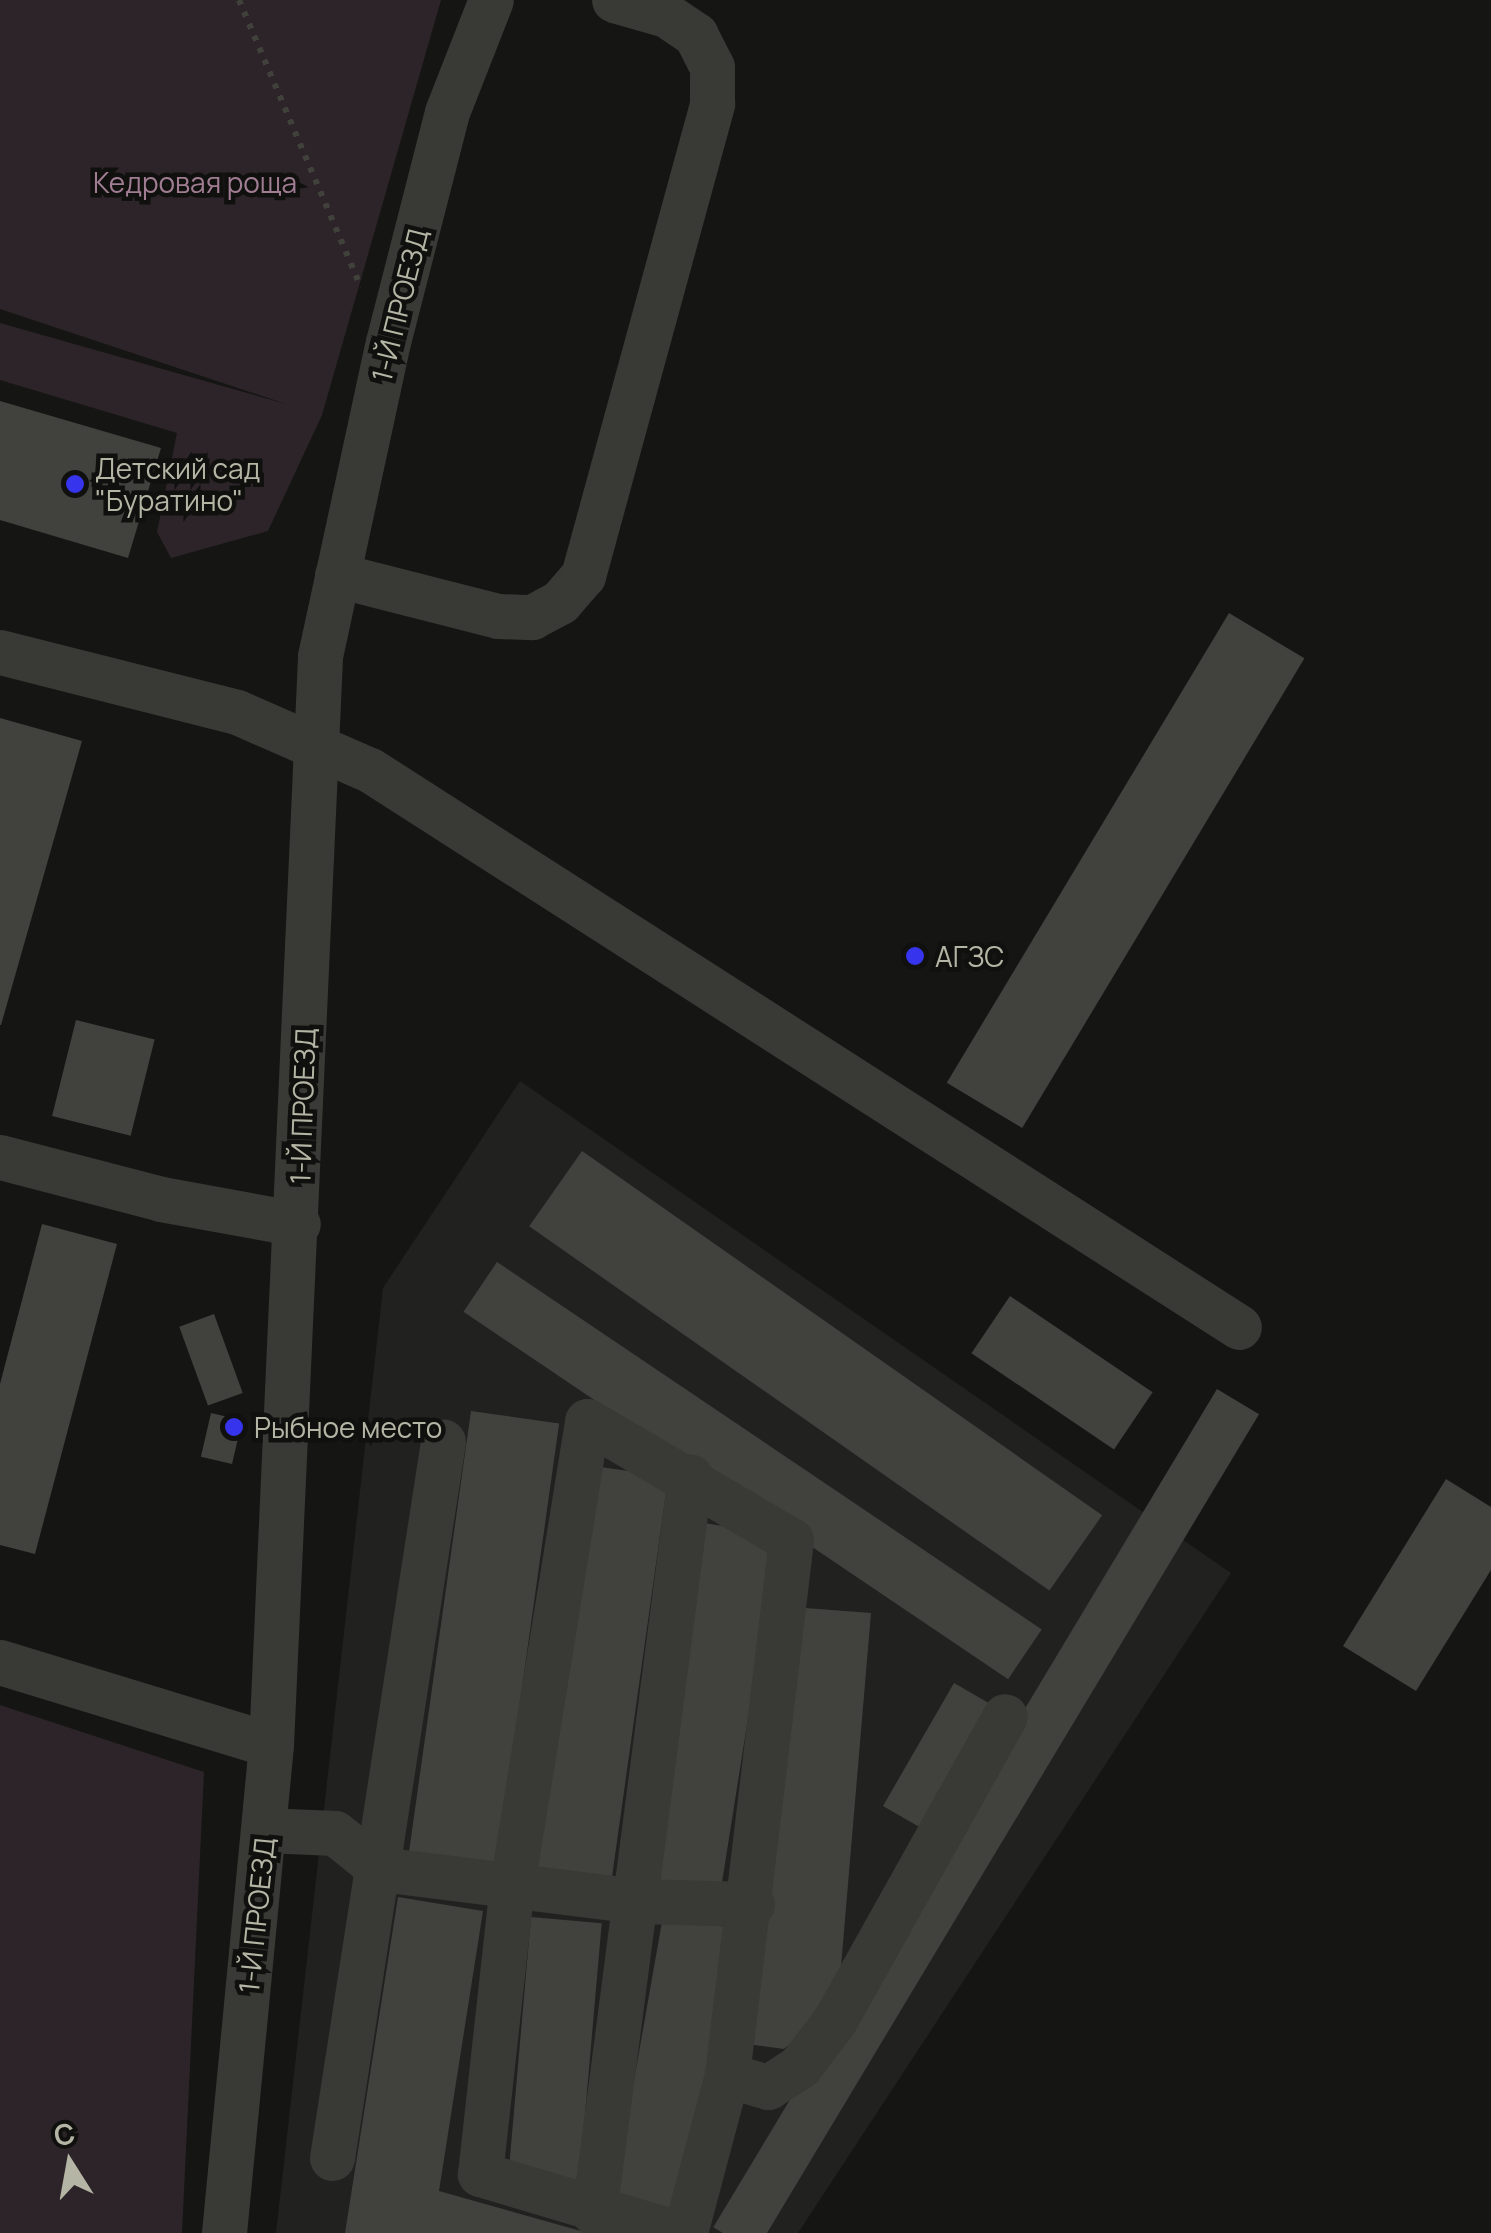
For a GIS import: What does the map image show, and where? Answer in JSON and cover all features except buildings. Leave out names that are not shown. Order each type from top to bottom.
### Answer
[{"type":"street","name":"1-Й ПРОЕЗД","points":[[224,2233],[270,1744],[298,1224],[320,656],[388,342],[447,112],[491,0]]},
{"type":"street","points":[[337,575],[498,616],[532,617],[560,602],[583,576],[712,103],[712,67],[696,35],[666,15],[614,0]]},
{"type":"street","points":[[0,652],[237,712],[316,742],[1239,1327]]},
{"type":"street","points":[[0,1156],[161,1199],[298,1224]]},
{"type":"street","points":[[587,1421],[690,1476],[791,1540],[752,1904],[727,2075],[682,2233],[594,2213],[480,2174],[512,1886],[587,1421]]},
{"type":"street","points":[[332,2158],[380,1869],[443,1442]]},
{"type":"street","points":[[594,2213],[690,1476]]},
{"type":"street","points":[[0,1662],[270,1744]]},
{"type":"street","points":[[727,2075],[768,2087],[800,2066],[835,2020],[1005,1716]]},
{"type":"street","points":[[264,1830],[335,1833],[380,1869],[636,1900],[752,1904]]},
{"type":"path","points":[[239,0],[388,342]]},
{"type":"shaded area","points":[[520,1081],[1231,1573],[798,2233],[276,2233],[383,1288]]},
{"type":"green space","name":"Кедровая роща","points":[[0,0],[441,0],[322,415],[268,531],[171,558],[157,532],[177,433],[0,380],[0,323],[286,404],[0,309]]},
{"type":"green space","points":[[0,1705],[204,1772],[182,2233],[0,2233]]},
{"type":"place","name":"Детский сад \"Буратино\"","points":[[75,484]]},
{"type":"place","name":"АГЗС","points":[[915,956]]},
{"type":"place","name":"Рыбное место","points":[[234,1427]]}]
